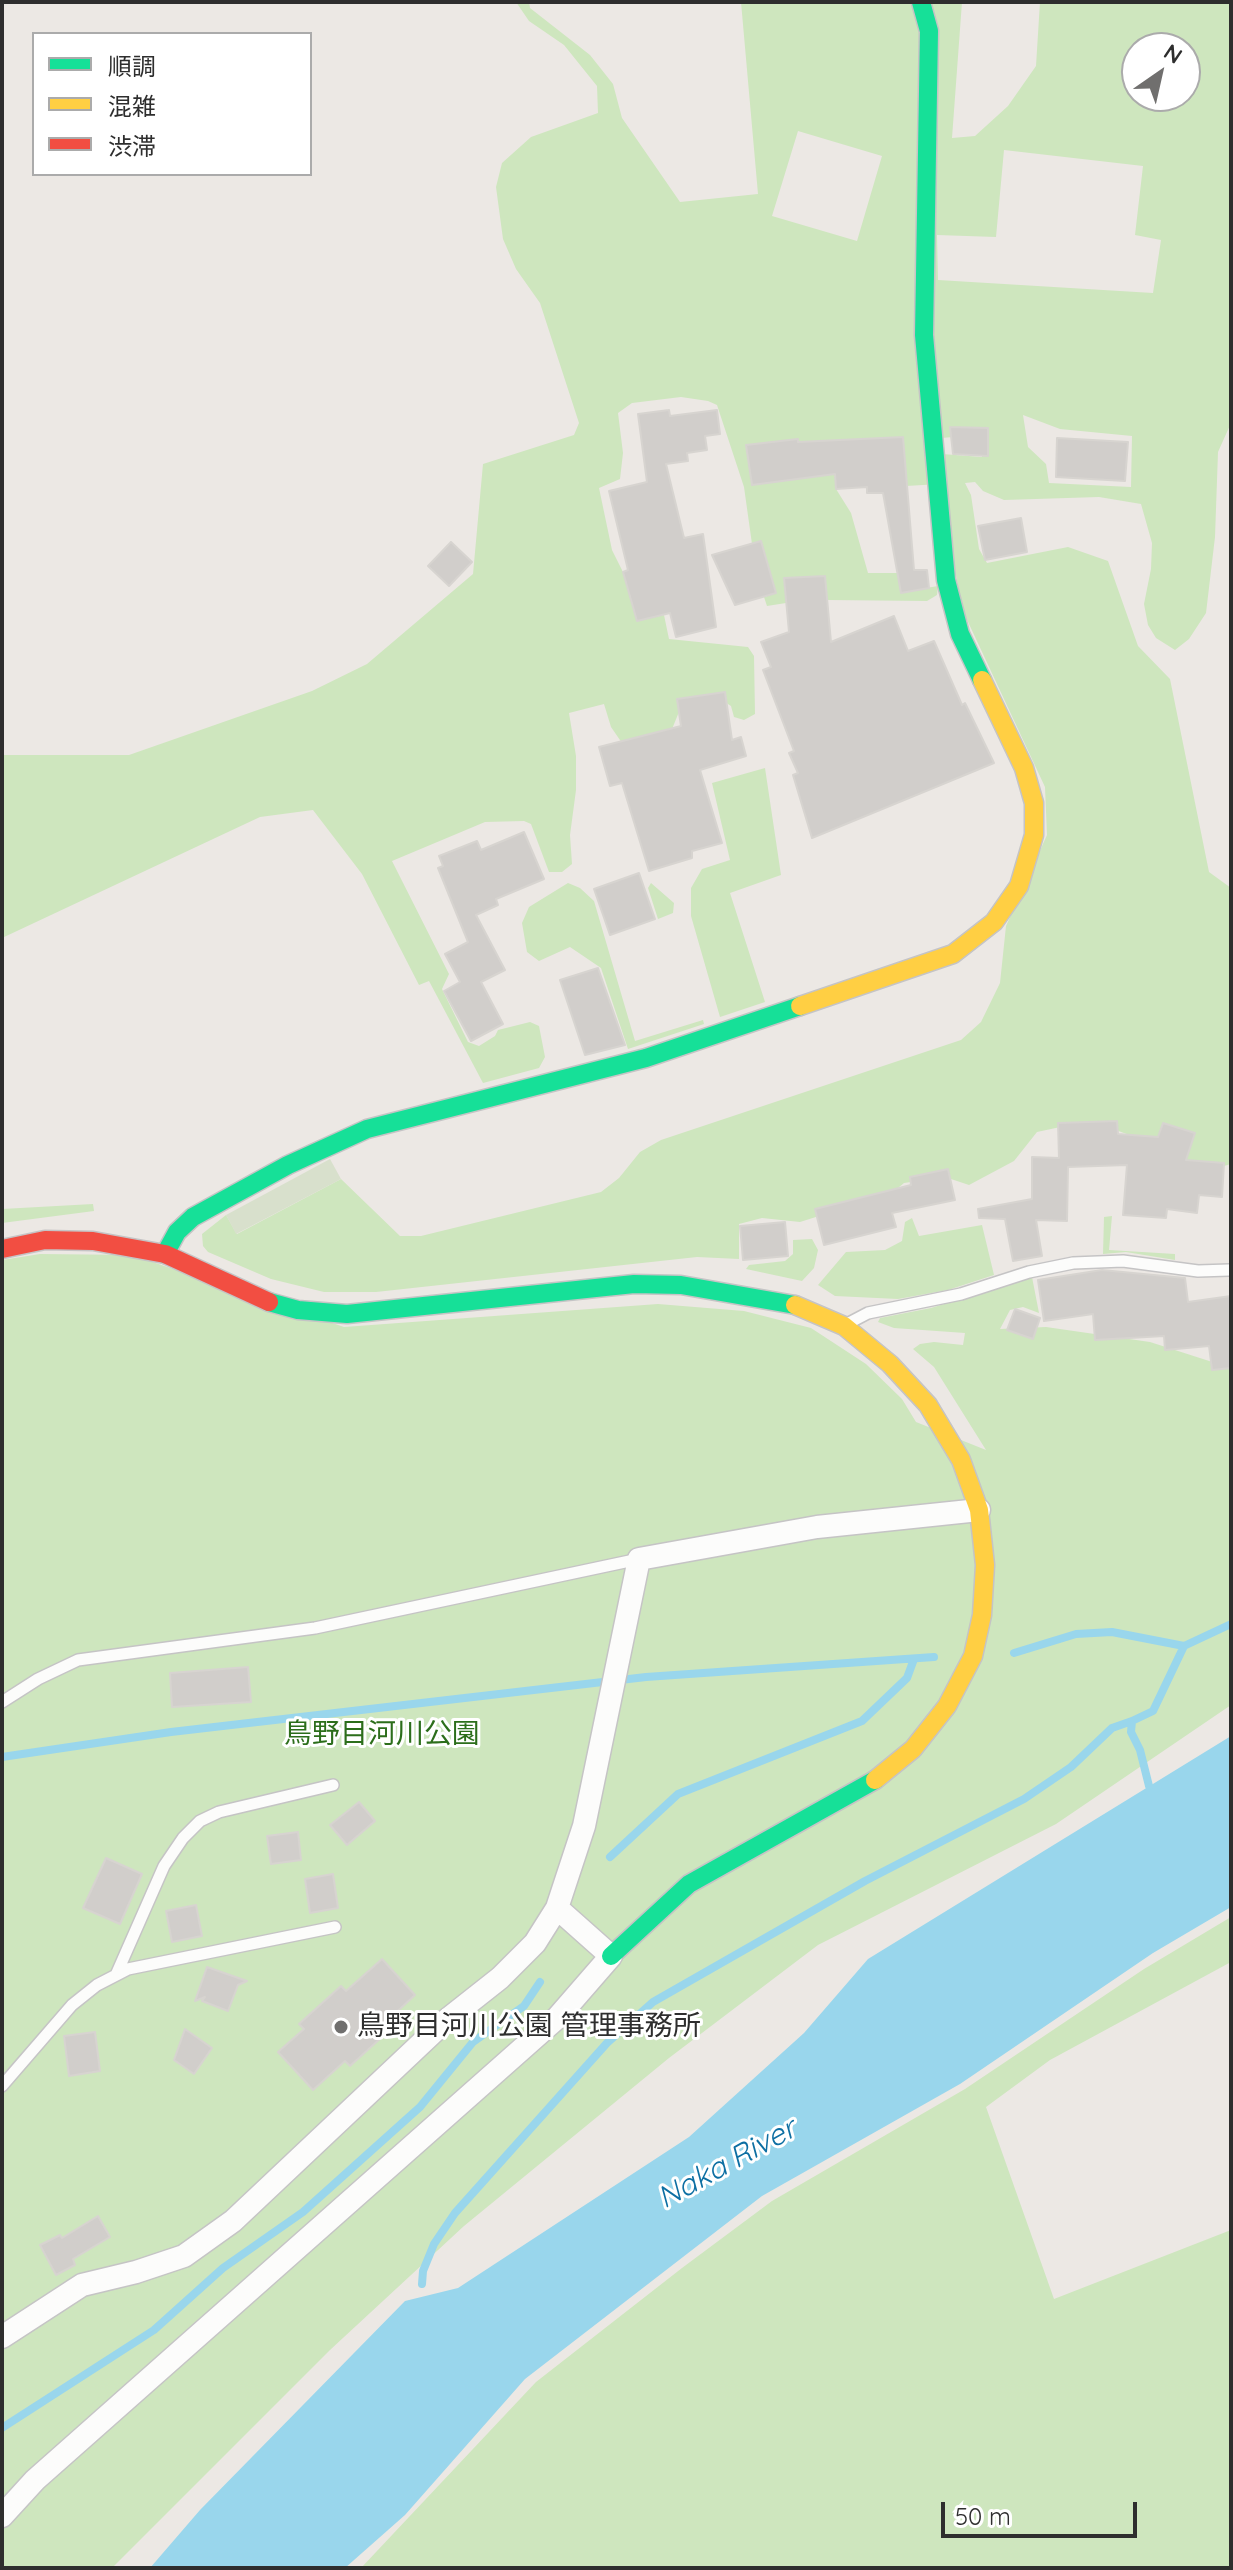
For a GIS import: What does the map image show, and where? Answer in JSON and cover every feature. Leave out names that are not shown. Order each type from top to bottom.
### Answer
[{"type":"street","points":[[165,1254],[177,1232],[193,1217],[288,1165],[367,1129],[646,1058],[953,954],[994,922],[1019,886],[1031,847],[1034,803],[1024,768],[960,634],[946,580],[924,335],[929,31],[923,7]]},
{"type":"street","points":[[2,1249],[45,1240],[93,1241],[165,1254],[261,1300],[298,1310],[347,1314],[634,1284],[666,1284],[797,1305],[844,1326],[890,1364],[928,1405],[961,1460],[979,1510],[985,1565],[982,1615],[973,1656],[947,1706],[913,1749],[879,1778],[689,1884],[656,1911],[611,1956],[558,2017],[35,2480],[2,2516]]},
{"type":"street","points":[[2,2337],[82,2285],[184,2256],[233,2221],[443,2023],[500,1978],[535,1943],[557,1908],[584,1826],[639,1559],[817,1527],[979,1510]]},
{"type":"street","points":[[557,1908],[611,1956]]},
{"type":"lane","points":[[844,1326],[868,1313],[961,1294],[1029,1272],[1073,1263],[1123,1261],[1198,1271],[1229,1270]]},
{"type":"lane","points":[[2,1702],[38,1679],[78,1660],[315,1628],[639,1559]]},
{"type":"lane","points":[[115,1976],[164,1866],[183,1838],[200,1821],[219,1812],[333,1785]]},
{"type":"lane","points":[[2,2086],[72,2005],[128,1969],[335,1927]]},
{"type":"green space","points":[[516,2],[529,2],[530,8],[590,55],[613,84],[622,118],[680,202],[758,194],[741,2],[962,2],[952,138],[975,136],[1008,106],[1036,66],[1040,2],[1231,2],[1231,423],[1218,452],[1215,537],[1206,613],[1189,639],[1175,650],[1156,638],[1148,625],[1144,604],[1152,543],[1141,504],[1099,497],[1004,500],[983,491],[975,482],[965,483],[971,495],[979,549],[987,563],[1068,547],[1108,561],[1138,646],[1170,679],[1209,872],[1231,888],[1231,1164],[1217,1168],[1189,1166],[1167,1149],[1105,1126],[1065,1126],[1037,1132],[1014,1161],[969,1185],[945,1177],[904,1183],[892,1193],[800,1222],[762,1218],[739,1224],[739,1259],[697,1257],[376,1292],[324,1292],[271,1279],[208,1252],[203,1246],[202,1234],[226,1215],[237,1234],[341,1179],[400,1236],[421,1236],[601,1192],[619,1178],[640,1152],[661,1140],[961,1040],[981,1022],[1000,983],[1006,926],[1047,835],[1045,787],[962,609],[940,484],[906,486],[832,445],[836,489],[851,513],[868,573],[898,573],[902,592],[938,586],[937,595],[927,601],[827,600],[824,576],[785,579],[786,603],[767,606],[764,597],[776,593],[761,542],[752,544],[744,487],[717,405],[708,401],[681,397],[632,403],[618,413],[623,453],[620,479],[599,488],[612,550],[623,572],[637,621],[664,615],[669,639],[748,647],[754,656],[755,714],[744,720],[734,717],[731,706],[714,695],[683,702],[670,734],[622,743],[611,727],[604,704],[569,713],[576,756],[576,790],[570,835],[572,864],[562,872],[549,872],[531,824],[524,821],[485,822],[392,861],[449,974],[442,989],[468,1042],[479,1046],[495,1036],[498,1030],[530,1022],[539,1026],[545,1057],[539,1068],[483,1083],[429,981],[419,985],[362,874],[313,810],[260,817],[2,938],[2,755],[129,755],[312,691],[367,664],[473,574],[483,464],[574,435],[579,423],[540,303],[516,269],[503,239],[496,187],[502,163],[531,137],[598,113],[597,86],[564,45],[529,21]],"holes":[[[798,131],[882,156],[857,241],[772,216]],[[1004,150],[1143,166],[1135,235],[1161,240],[1153,293],[938,280],[937,235],[996,237]],[[1023,415],[1060,429],[1132,436],[1131,487],[1049,483],[1046,464],[1028,447]],[[984,434],[982,457],[942,454],[942,438]]]},
{"type":"green space","points":[[765,768],[781,875],[730,893],[765,1002],[720,1017],[691,916],[691,888],[702,869],[730,860],[712,783]]},
{"type":"green space","points":[[568,883],[580,888],[594,901],[635,1041],[703,1020],[704,1024],[628,1049],[601,968],[570,947],[539,961],[527,952],[522,923],[529,907]]},
{"type":"green space","points":[[651,883],[674,903],[673,913],[658,919],[648,888]]},
{"type":"green space","points":[[330,1159],[341,1179],[236,1234],[226,1215]]},
{"type":"green space","points":[[93,1204],[94,1211],[2,1223],[2,1209]]},
{"type":"green space","points":[[1112,1216],[1109,1250],[1175,1254],[1175,1260],[1126,1252],[1103,1254],[1104,1217]]},
{"type":"green space","points":[[912,1218],[919,1236],[982,1225],[994,1275],[948,1290],[898,1299],[835,1296],[818,1285],[846,1252],[885,1250],[902,1241],[905,1222]]},
{"type":"green space","points":[[812,1239],[818,1250],[814,1268],[802,1281],[746,1269],[749,1265],[785,1261],[793,1254],[793,1240]]},
{"type":"green space","name":"鳥野目河川公園","points":[[40,1254],[132,1255],[344,1327],[658,1304],[744,1311],[811,1328],[866,1364],[902,1399],[916,1422],[986,1450],[934,1367],[913,1349],[920,1344],[934,1342],[963,1345],[965,1333],[894,1328],[878,1322],[880,1318],[931,1308],[1032,1277],[1039,1313],[1023,1307],[1010,1310],[1000,1329],[1046,1327],[1150,1342],[1231,1368],[1231,1705],[1056,1824],[818,1945],[669,2058],[464,2226],[330,2350],[112,2568],[2,2568],[2,1260]]},
{"type":"green space","points":[[1231,1917],[1231,1962],[1050,2060],[986,2107],[1054,2299],[1231,2230],[1231,2568],[361,2568],[536,2382],[682,2268],[772,2201],[965,2089],[1144,1969]]},
{"type":"water","name":"Naka River","points":[[1231,1736],[1231,1907],[1153,1953],[960,2084],[762,2196],[525,2379],[405,2515],[345,2568],[150,2568],[200,2510],[405,2301],[458,2288],[689,2137],[804,2033],[868,1959]]},
{"type":"building","points":[[669,410],[670,416],[717,410],[720,434],[705,436],[707,450],[687,453],[688,461],[666,464],[684,538],[703,534],[716,627],[676,637],[670,613],[637,621],[623,572],[628,570],[609,491],[647,482],[638,414]]},
{"type":"building","points":[[950,427],[988,428],[988,456],[953,454]]},
{"type":"building","points":[[903,437],[914,570],[927,570],[929,588],[901,593],[883,493],[867,493],[867,487],[836,489],[835,474],[752,485],[746,445],[798,439],[798,442]]},
{"type":"building","points":[[1057,438],[1128,442],[1125,481],[1056,477]]},
{"type":"building","points":[[1021,518],[1027,552],[985,560],[978,526]]},
{"type":"building","points":[[761,541],[776,593],[735,605],[712,555]]},
{"type":"building","points":[[451,542],[472,562],[449,586],[428,566]]},
{"type":"building","points":[[825,576],[831,642],[894,616],[908,651],[934,641],[962,705],[965,703],[994,763],[812,838],[793,775],[798,773],[789,753],[794,751],[763,670],[771,667],[761,642],[789,632],[784,578]]},
{"type":"building","points":[[725,692],[732,740],[741,737],[746,756],[700,770],[722,843],[692,851],[692,858],[649,871],[622,783],[610,786],[599,747],[681,726],[677,699]]},
{"type":"building","points":[[524,832],[544,879],[496,899],[498,905],[476,915],[505,970],[481,982],[503,1024],[471,1041],[444,991],[460,982],[445,954],[468,942],[438,868],[443,866],[439,856],[477,841],[481,850]]},
{"type":"building","points":[[639,873],[655,919],[610,935],[594,889]]},
{"type":"building","points":[[598,968],[625,1045],[585,1055],[560,980]]},
{"type":"building","points":[[1117,1121],[1118,1134],[1158,1137],[1163,1123],[1195,1133],[1186,1160],[1224,1163],[1222,1197],[1199,1195],[1197,1213],[1167,1209],[1166,1218],[1123,1215],[1127,1165],[1068,1167],[1067,1221],[1036,1220],[1042,1256],[1013,1261],[1005,1219],[979,1218],[978,1209],[1032,1199],[1032,1157],[1059,1158],[1058,1123]]},
{"type":"building","points":[[948,1169],[955,1200],[892,1213],[896,1227],[824,1245],[815,1209],[911,1185],[910,1177]]},
{"type":"building","points":[[785,1222],[788,1256],[743,1260],[740,1226]]},
{"type":"building","points":[[1102,1270],[1185,1278],[1188,1302],[1231,1296],[1231,1368],[1212,1370],[1209,1346],[1165,1350],[1164,1336],[1095,1340],[1093,1314],[1044,1321],[1038,1280]]},
{"type":"building","points":[[1015,1309],[1040,1318],[1033,1339],[1007,1330]]},
{"type":"building","points":[[248,1667],[251,1702],[172,1707],[170,1673]]},
{"type":"building","points":[[359,1802],[375,1821],[347,1845],[330,1825]]},
{"type":"building","points":[[298,1832],[301,1860],[271,1864],[267,1836]]},
{"type":"building","points":[[106,1858],[142,1874],[120,1924],[83,1908]]},
{"type":"building","points":[[333,1874],[338,1908],[310,1913],[305,1879]]},
{"type":"building","points":[[196,1905],[202,1936],[172,1942],[166,1911]]},
{"type":"building","name":"鳥野目河川公園 管理事務所","points":[[382,1959],[415,1995],[376,2031],[382,2037],[350,2066],[345,2061],[313,2090],[278,2052],[304,2029],[299,2024],[341,1986],[346,1991]]},
{"type":"building","points":[[207,1967],[247,1981],[238,1985],[228,2011],[202,2001],[205,1997],[195,2001]]},
{"type":"building","points":[[185,2029],[212,2048],[194,2074],[174,2060]]},
{"type":"building","points":[[95,2032],[100,2071],[69,2076],[64,2036]]},
{"type":"building","points":[[98,2216],[110,2237],[73,2259],[75,2265],[56,2275],[40,2245],[60,2235],[62,2238]]},
{"type":"waterway","points":[[1149,1786],[1140,1750],[1131,1732],[1132,1721],[1153,1711],[1184,1646],[1231,1624]]},
{"type":"waterway","points":[[1014,1653],[1076,1634],[1112,1632],[1184,1646]]},
{"type":"waterway","points":[[2,1757],[171,1732],[646,1677],[934,1657]]},
{"type":"waterway","points":[[610,1857],[678,1794],[862,1721],[907,1678],[914,1659]]},
{"type":"waterway","points":[[422,2284],[423,2271],[434,2244],[455,2213],[607,2043],[653,2002],[865,1881],[1024,1799],[1071,1767],[1112,1728],[1132,1721]]},
{"type":"waterway","points":[[2,2428],[154,2330],[223,2268],[303,2212],[420,2107],[473,2042],[524,2006],[540,1982]]},
{"type":"traffic: fast","points":[[921,2],[929,31],[924,335],[946,580],[960,634],[982,680]]},
{"type":"traffic: fast","points":[[165,1254],[177,1232],[193,1217],[288,1165],[367,1129],[646,1058],[800,1006]]},
{"type":"traffic: fast","points":[[269,1302],[298,1310],[347,1314],[634,1284],[681,1285],[795,1305]]},
{"type":"traffic: fast","points":[[611,1956],[689,1884],[875,1780]]},
{"type":"traffic: slow","points":[[800,1006],[953,954],[994,922],[1019,886],[1034,835],[1034,803],[1024,768],[982,680]]},
{"type":"traffic: slow","points":[[795,1305],[844,1326],[890,1364],[928,1405],[961,1460],[979,1510],[985,1565],[982,1615],[973,1656],[947,1706],[913,1749],[875,1780]]},
{"type":"traffic: jam","points":[[2,1249],[45,1240],[93,1241],[165,1254],[269,1302]]},
{"type":"place","name":"鳥野目河川公園 管理事務所","points":[[341,2027]]}]
